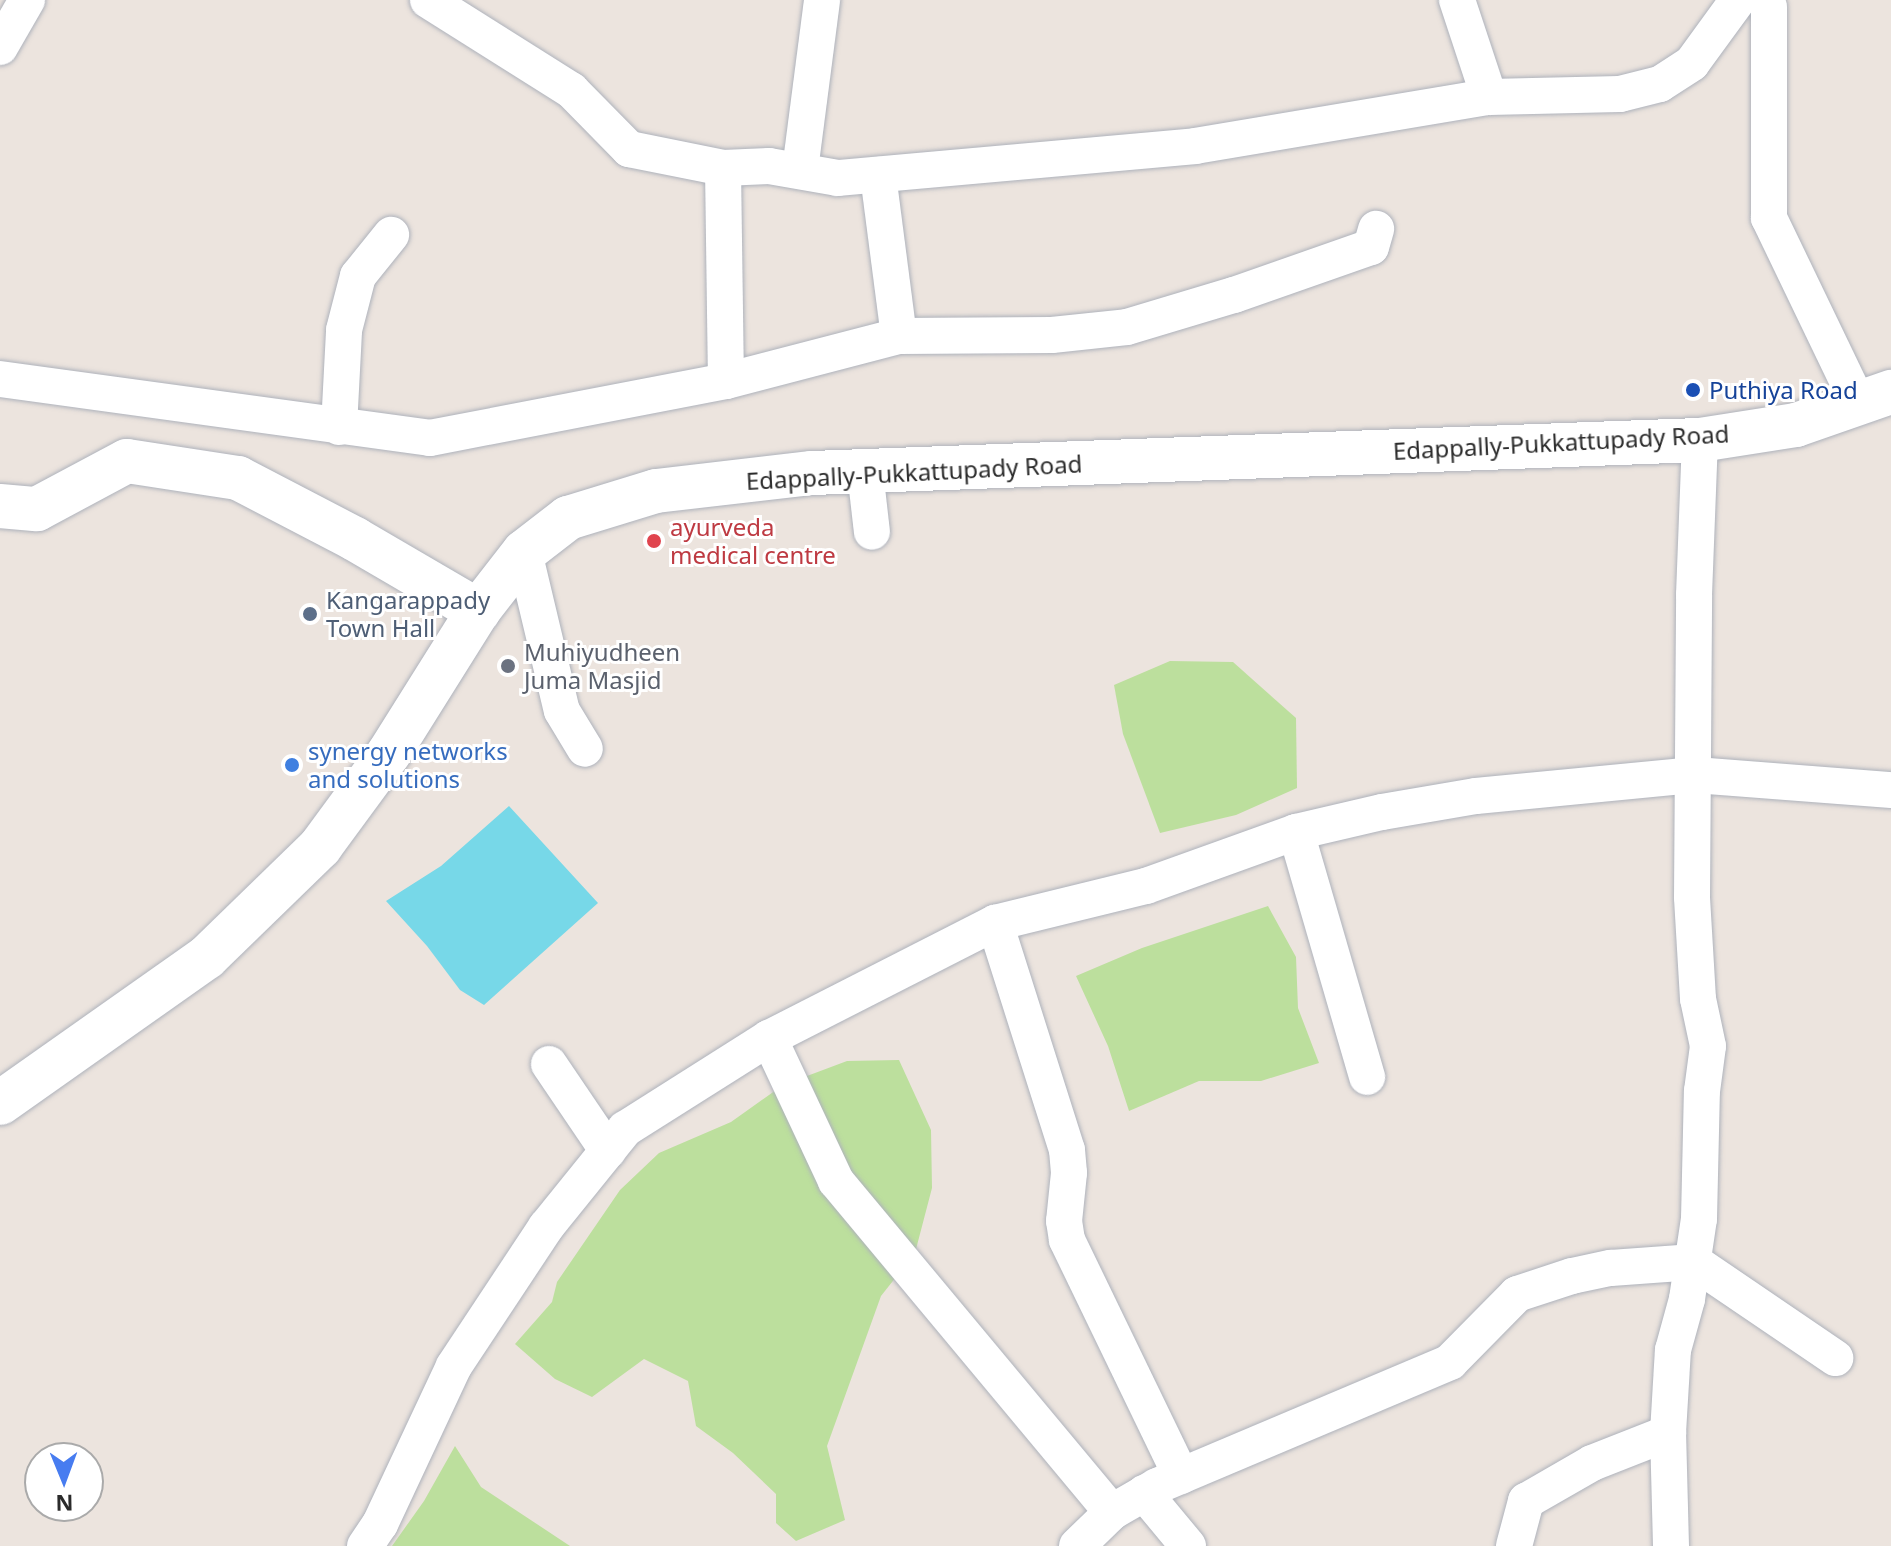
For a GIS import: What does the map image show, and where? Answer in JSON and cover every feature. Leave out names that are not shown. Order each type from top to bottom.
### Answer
[{"type":"main road","name":"Edappally-Pukkattupady Road","points":[[0,1103],[207,957],[320,847],[389,753],[478,611],[524,552],[568,518],[656,491],[865,471],[1700,440],[1796,425],[1875,397]]},
{"type":"main road","points":[[0,506],[37,509],[127,461],[238,478],[355,539],[478,611]]},
{"type":"street","points":[[0,47],[27,0]]},
{"type":"street","points":[[428,0],[571,90],[629,149],[723,168],[769,166],[838,178],[1195,146],[1489,97],[1620,94],[1660,84],[1692,63],[1753,4]]},
{"type":"street","points":[[800,170],[822,0]]},
{"type":"street","points":[[1457,0],[1489,97]]},
{"type":"street","points":[[1753,4],[1769,218],[1875,397]]},
{"type":"street","points":[[723,168],[726,381]]},
{"type":"street","points":[[878,175],[899,336]]},
{"type":"street","points":[[0,379],[430,438],[726,381],[899,336],[1052,335],[1127,327],[1234,295],[1371,247],[1376,229]]},
{"type":"street","points":[[339,427],[347,317],[358,276],[391,235]]},
{"type":"street","points":[[1671,1546],[1668,1433],[1673,1350],[1694,1262],[1708,1046],[1698,999],[1692,897],[1694,595],[1700,440]]},
{"type":"street","points":[[865,471],[872,532]]},
{"type":"street","points":[[524,552],[562,711],[585,749]]},
{"type":"street","points":[[365,1546],[380,1524],[454,1366],[546,1227],[625,1129],[769,1038],[995,923],[1146,886],[1296,832],[1382,812],[1476,796],[1695,775],[1891,790]]},
{"type":"street","points":[[1296,832],[1367,1077]]},
{"type":"street","points":[[995,923],[1067,1150],[1069,1173],[1064,1221],[1067,1240],[1181,1476]]},
{"type":"street","points":[[769,1038],[836,1181],[1112,1512]]},
{"type":"street","points":[[549,1064],[608,1151]]},
{"type":"street","points":[[1077,1546],[1112,1512],[1144,1493],[1450,1362],[1503,1306],[1527,1290],[1611,1268],[1694,1262],[1835,1358]]},
{"type":"street","points":[[1514,1546],[1526,1501],[1592,1463],[1668,1433]]},
{"type":"street","points":[[1144,1493],[1188,1546]]},
{"type":"green space","points":[[1170,661],[1233,662],[1296,718],[1297,788],[1236,815],[1160,833],[1123,734],[1114,685]]},
{"type":"green space","points":[[1268,906],[1296,957],[1298,1008],[1319,1063],[1261,1081],[1199,1081],[1129,1111],[1108,1046],[1076,976],[1142,948]]},
{"type":"green space","points":[[899,1060],[931,1130],[932,1188],[915,1253],[881,1296],[827,1446],[845,1520],[796,1541],[776,1523],[776,1494],[733,1453],[696,1426],[688,1381],[644,1359],[592,1397],[555,1379],[515,1344],[552,1302],[557,1282],[620,1190],[659,1153],[731,1122],[783,1085],[847,1061]]},
{"type":"green space","points":[[455,1446],[481,1487],[570,1546],[392,1546],[424,1501]]},
{"type":"water","points":[[509,806],[598,903],[484,1005],[460,990],[427,946],[386,901],[441,866]]},
{"type":"place","name":"Puthiya Road","points":[[1693,390]]},
{"type":"place","name":"ayurveda medical centre","points":[[654,541]]},
{"type":"place","name":"Kangarappady Town Hall","points":[[310,614]]},
{"type":"place","name":"Muhiyudheen Juma Masjid","points":[[508,666]]},
{"type":"place","name":"synergy networks and solutions","points":[[292,765]]}]
